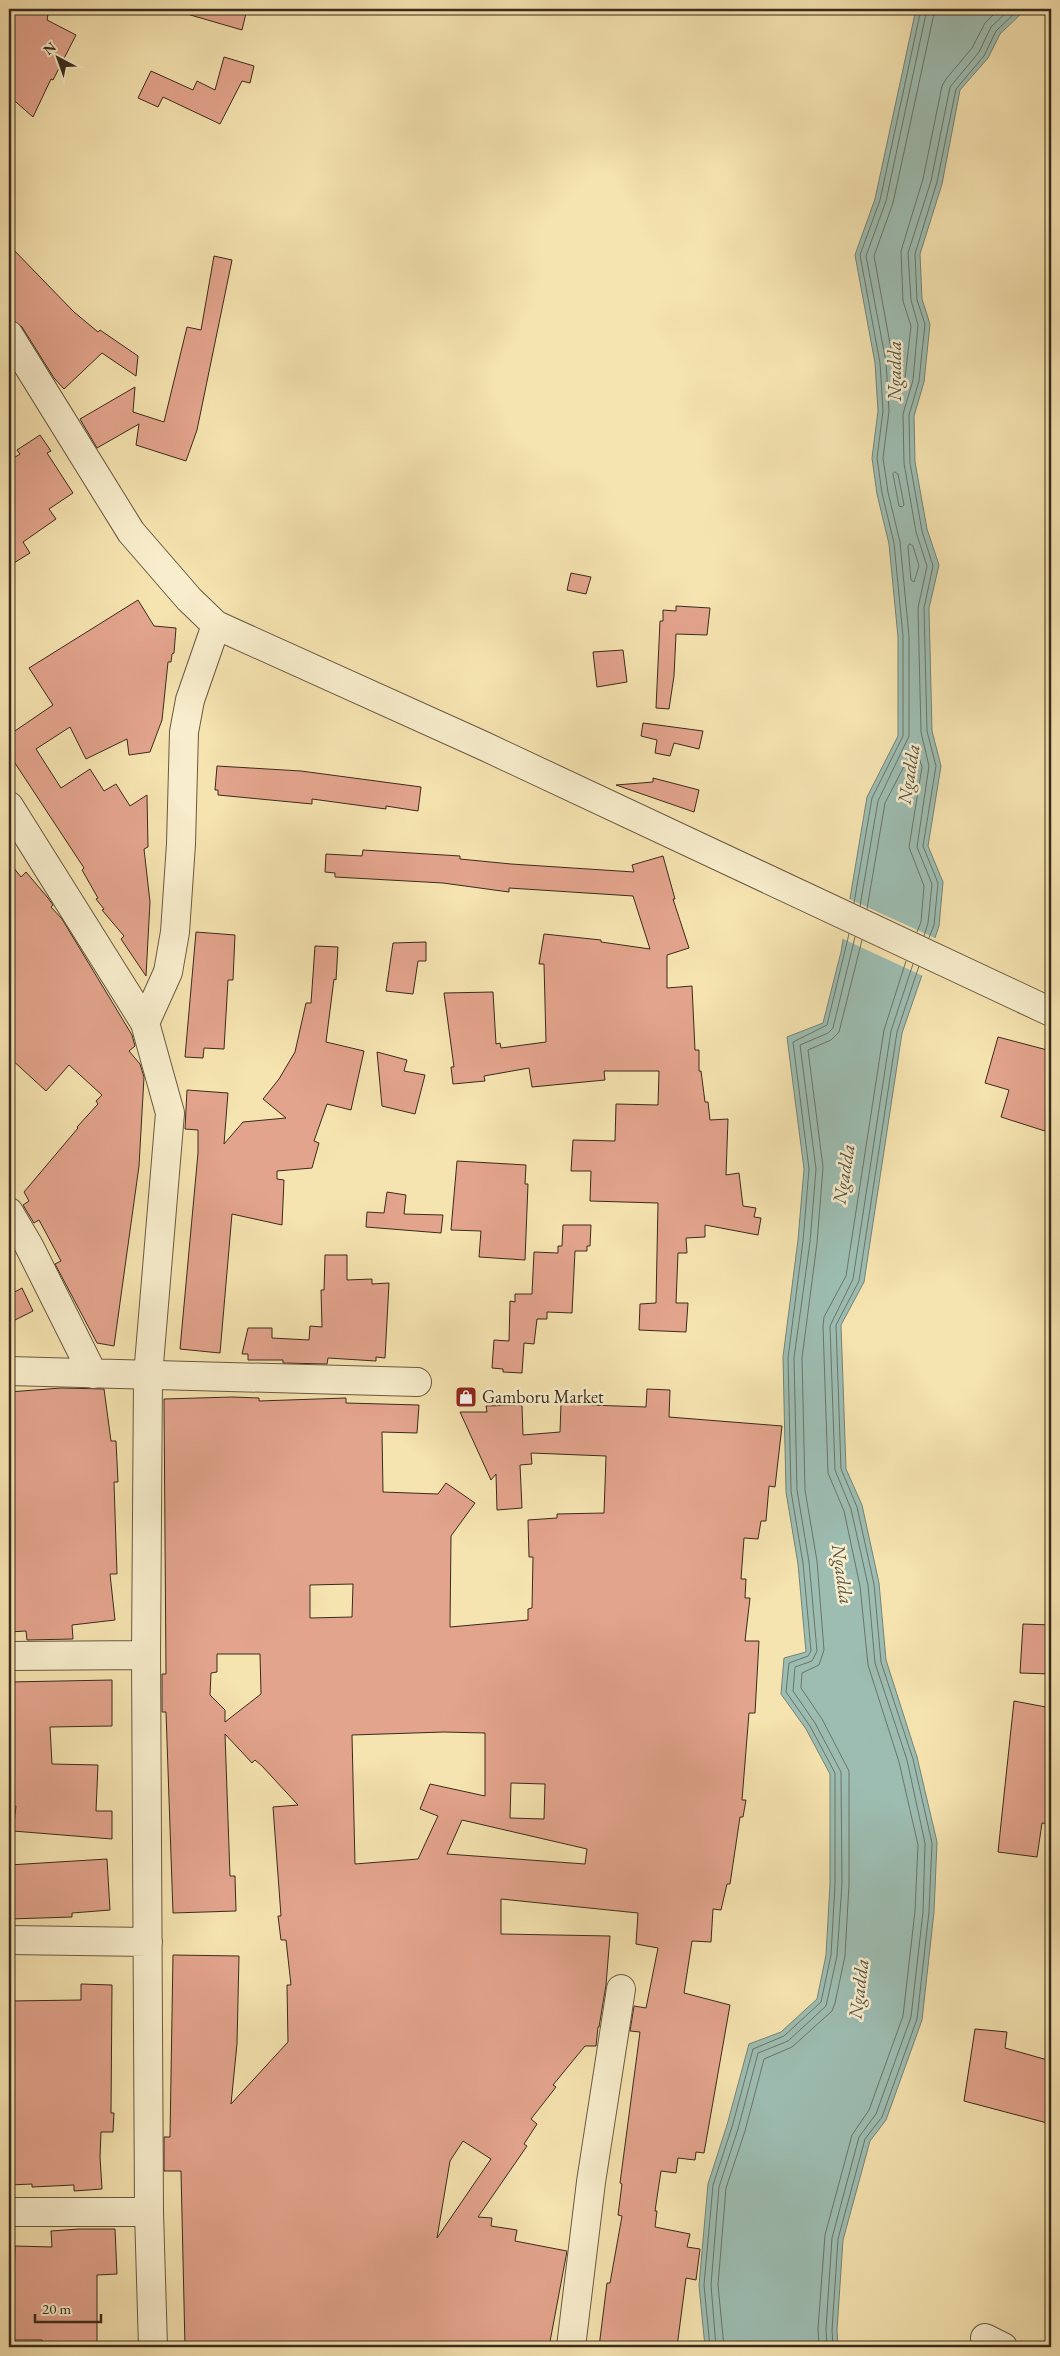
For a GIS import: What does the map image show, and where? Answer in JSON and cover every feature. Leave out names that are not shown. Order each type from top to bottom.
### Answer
[{"type":"street","points":[[9,335],[131,532],[189,600],[216,625],[484,746],[1051,1012]]},
{"type":"street","points":[[145,1023],[168,972],[175,932],[184,732],[190,700],[216,625]]},
{"type":"street","points":[[9,806],[145,1023],[170,1113],[148,1376],[146,1655],[149,2212],[153,2347]]},
{"type":"street","points":[[9,1212],[29,1246],[93,1374]]},
{"type":"street","points":[[9,1371],[417,1382]]},
{"type":"street","points":[[9,1656],[146,1655]]},
{"type":"street","points":[[9,1940],[148,1942]]},
{"type":"street","points":[[571,2347],[591,2182],[621,1989]]},
{"type":"street","points":[[9,2212],[149,2212]]},
{"type":"water","name":"Ngadda","points":[[916,9],[1026,9],[1000,34],[988,58],[960,90],[942,184],[920,254],[922,299],[930,324],[924,382],[914,416],[915,462],[927,529],[939,565],[929,608],[932,731],[941,766],[928,846],[943,882],[939,926],[902,1033],[864,1282],[841,1325],[846,1469],[862,1505],[879,1583],[886,1660],[917,1757],[937,1842],[934,1912],[922,2020],[886,2120],[870,2141],[843,2240],[837,2330],[838,2347],[705,2347],[699,2285],[708,2184],[727,2125],[749,2044],[781,2032],[817,1999],[826,1955],[830,1884],[830,1774],[806,1729],[781,1694],[784,1658],[806,1652],[798,1564],[786,1492],[783,1357],[798,1240],[804,1169],[787,1037],[823,1023],[841,952],[867,797],[898,736],[898,637],[889,544],[877,494],[872,458],[878,411],[875,363],[855,255],[875,199]]},
{"type":"pier","points":[[847,898],[937,939],[923,976],[841,938]]},
{"type":"building","points":[[49,9],[47,20],[76,35],[53,80],[51,79],[33,117],[9,96],[9,11]]},
{"type":"building","points":[[188,9],[247,9],[242,30],[187,14]]},
{"type":"building","points":[[224,57],[254,66],[250,83],[242,81],[220,124],[163,97],[158,107],[138,98],[151,71],[193,90],[197,81],[215,90]]},
{"type":"building","points":[[9,245],[74,312],[98,332],[100,330],[138,356],[136,376],[102,353],[64,389],[54,378],[22,327],[14,321],[9,312]]},
{"type":"building","points":[[214,256],[232,260],[197,430],[186,461],[136,445],[139,424],[97,448],[80,419],[135,387],[133,412],[164,422],[187,327],[201,330]]},
{"type":"building","points":[[40,435],[51,451],[47,453],[73,493],[49,509],[56,519],[23,542],[30,553],[9,566],[9,461],[20,454],[17,450]]},
{"type":"building","points":[[571,573],[591,577],[586,594],[567,590]]},
{"type":"building","points":[[138,600],[154,626],[176,628],[174,653],[172,654],[171,662],[168,662],[162,720],[150,752],[129,755],[127,739],[86,759],[70,727],[36,749],[61,788],[90,769],[104,791],[116,784],[130,806],[147,795],[148,847],[144,849],[150,902],[146,976],[121,939],[124,936],[102,910],[104,909],[96,899],[98,898],[82,870],[84,868],[9,754],[9,735],[53,705],[29,668]]},
{"type":"building","points":[[676,606],[710,608],[707,635],[676,634],[674,676],[669,709],[656,708],[660,621],[663,621],[663,610],[676,611]]},
{"type":"building","points":[[623,650],[627,682],[597,687],[593,652]]},
{"type":"building","points":[[643,723],[703,731],[699,749],[674,743],[670,756],[655,753],[657,740],[641,736]]},
{"type":"building","points":[[217,766],[301,771],[421,787],[418,811],[386,806],[386,809],[312,799],[312,804],[218,795],[218,790],[215,790]]},
{"type":"building","points":[[653,778],[699,790],[694,812],[616,785],[653,782]]},
{"type":"building","points":[[363,850],[460,856],[460,859],[511,864],[634,872],[632,865],[663,856],[675,899],[673,899],[689,948],[667,955],[667,988],[692,986],[695,1050],[699,1050],[699,1071],[701,1071],[705,1102],[708,1102],[710,1120],[728,1119],[726,1175],[739,1173],[743,1206],[756,1208],[754,1217],[761,1218],[758,1235],[705,1225],[705,1237],[686,1238],[687,1253],[678,1253],[676,1303],[688,1303],[686,1332],[639,1330],[640,1304],[656,1303],[658,1203],[590,1201],[591,1171],[571,1171],[573,1140],[615,1141],[616,1104],[658,1105],[659,1071],[604,1071],[605,1080],[532,1087],[529,1068],[484,1076],[485,1081],[453,1084],[451,1067],[454,1067],[444,993],[493,992],[496,1044],[500,1043],[501,1048],[546,1042],[544,964],[539,964],[544,934],[601,940],[601,942],[650,949],[633,896],[509,888],[509,892],[443,883],[335,877],[335,873],[325,872],[326,854],[362,856]]},
{"type":"building","points":[[9,862],[21,877],[26,872],[48,898],[53,905],[51,907],[62,919],[132,1035],[135,1046],[129,1051],[140,1064],[144,1077],[139,1166],[114,1346],[97,1343],[55,1264],[61,1261],[39,1220],[34,1223],[23,1205],[29,1201],[24,1192],[98,1104],[96,1101],[102,1095],[69,1065],[46,1091],[9,1057]]},
{"type":"building","points":[[196,932],[235,935],[233,980],[228,980],[224,1049],[204,1048],[203,1058],[185,1057]]},
{"type":"building","points":[[426,942],[426,961],[418,961],[413,994],[386,991],[393,943]]},
{"type":"building","points":[[315,946],[338,947],[336,980],[334,979],[326,1042],[364,1051],[351,1110],[327,1104],[314,1141],[319,1143],[312,1168],[277,1171],[277,1179],[284,1180],[282,1225],[232,1214],[220,1353],[180,1349],[198,1153],[198,1130],[185,1129],[187,1090],[228,1093],[224,1144],[243,1122],[286,1118],[263,1099],[279,1079],[295,1052],[306,1003],[311,1003]]},
{"type":"building","points":[[998,1037],[1051,1051],[1051,1123],[1048,1132],[1001,1117],[1009,1090],[985,1083]]},
{"type":"building","points":[[377,1052],[407,1060],[404,1071],[425,1075],[415,1114],[382,1106]]},
{"type":"building","points":[[457,1161],[526,1165],[525,1184],[528,1184],[525,1260],[479,1257],[481,1231],[451,1230]]},
{"type":"building","points":[[387,1192],[406,1195],[404,1214],[443,1215],[441,1233],[366,1227],[367,1212],[384,1213]]},
{"type":"building","points":[[563,1225],[591,1225],[590,1246],[587,1246],[587,1251],[575,1251],[572,1313],[547,1312],[547,1319],[537,1319],[534,1344],[524,1343],[522,1373],[503,1372],[503,1369],[492,1368],[494,1340],[509,1341],[510,1301],[515,1302],[515,1294],[532,1294],[534,1252],[558,1253],[558,1246],[562,1246]]},
{"type":"building","points":[[325,1255],[347,1255],[347,1280],[372,1279],[372,1284],[389,1283],[385,1358],[376,1357],[376,1361],[328,1358],[327,1364],[283,1363],[283,1360],[248,1360],[248,1354],[242,1354],[248,1328],[272,1328],[272,1338],[309,1340],[310,1326],[322,1327],[321,1290],[324,1290]]},
{"type":"building","points":[[22,1288],[33,1311],[9,1323],[9,1295]]},
{"type":"building","points":[[61,1388],[104,1389],[111,1441],[116,1441],[118,1482],[114,1482],[117,1574],[110,1574],[115,1620],[72,1625],[73,1639],[27,1640],[26,1631],[9,1632],[9,1392]]},
{"type":"building","points":[[647,1389],[670,1390],[669,1417],[782,1426],[775,1487],[769,1486],[766,1521],[761,1521],[758,1539],[744,1538],[741,1579],[746,1579],[745,1598],[750,1598],[745,1641],[759,1641],[755,1713],[749,1713],[742,1800],[746,1800],[743,1817],[740,1817],[730,1884],[727,1884],[721,1910],[713,1909],[711,1942],[692,1941],[684,1993],[730,2005],[704,2153],[696,2152],[695,2160],[678,2158],[676,2173],[661,2171],[655,2211],[657,2211],[655,2227],[690,2234],[687,2247],[700,2249],[696,2280],[686,2278],[677,2347],[599,2347],[607,2283],[610,2283],[622,2216],[618,2215],[622,2184],[620,2183],[640,2032],[630,2031],[634,2006],[646,2008],[658,1948],[636,1944],[638,1913],[501,1899],[501,1934],[610,1936],[606,1985],[596,2046],[585,2046],[553,2085],[556,2087],[531,2119],[537,2124],[524,2144],[527,2146],[478,2217],[492,2218],[491,2226],[517,2230],[515,2241],[567,2251],[549,2347],[445,2345],[445,2347],[185,2347],[181,2171],[164,2171],[164,2137],[170,2137],[173,1955],[239,1956],[237,2044],[231,2104],[288,2042],[287,1985],[291,1985],[286,1940],[281,1940],[278,1916],[281,1916],[273,1807],[298,1805],[262,1766],[255,1760],[252,1763],[225,1734],[230,1876],[235,1876],[236,1911],[173,1913],[166,1712],[162,1712],[162,1674],[166,1674],[164,1399],[232,1397],[259,1398],[259,1401],[346,1398],[346,1403],[419,1405],[417,1433],[382,1432],[383,1492],[438,1494],[446,1483],[475,1503],[451,1536],[450,1627],[528,1620],[528,1609],[532,1608],[533,1557],[529,1557],[528,1520],[557,1518],[557,1514],[604,1513],[606,1456],[531,1453],[532,1464],[520,1465],[522,1508],[497,1510],[496,1474],[491,1480],[460,1412],[487,1412],[486,1406],[520,1405],[522,1406],[523,1435],[560,1432],[561,1404],[646,1407]],"holes":[[[353,1584],[352,1617],[310,1618],[310,1585]],[[217,1654],[260,1654],[261,1694],[225,1722],[225,1710],[210,1695],[211,1673],[217,1672]],[[444,1732],[485,1733],[485,1796],[430,1784],[420,1809],[438,1816],[418,1859],[355,1864],[352,1735]],[[511,1783],[545,1784],[544,1819],[510,1818]],[[462,1820],[587,1849],[585,1864],[447,1854]],[[463,2141],[491,2159],[437,2238],[450,2161]]]},
{"type":"building","points":[[1023,1624],[1051,1625],[1051,1674],[1020,1673]]},
{"type":"building","points":[[112,1680],[112,1726],[50,1727],[52,1764],[98,1765],[96,1811],[112,1811],[112,1839],[13,1831],[16,1806],[12,1806],[14,1752],[9,1752],[9,1682]]},
{"type":"building","points":[[1014,1701],[1051,1708],[1051,1824],[1042,1823],[1037,1857],[998,1852]]},
{"type":"building","points":[[107,1859],[110,1910],[72,1913],[72,1917],[9,1919],[9,1865]]},
{"type":"building","points":[[81,1984],[112,1985],[111,2113],[114,2113],[113,2132],[101,2132],[102,2189],[74,2191],[74,2185],[32,2187],[32,2184],[9,2185],[9,2001],[81,2000]]},
{"type":"building","points":[[975,2029],[1007,2032],[1005,2048],[1051,2061],[1051,2080],[1047,2098],[1051,2099],[1051,2124],[964,2101]]},
{"type":"building","points":[[115,2229],[117,2274],[97,2275],[97,2347],[42,2347],[42,2340],[9,2340],[9,2279],[14,2280],[15,2246],[52,2247],[51,2231]]},
{"type":"place","name":"Gamboru Market","points":[[466,1397]]}]
